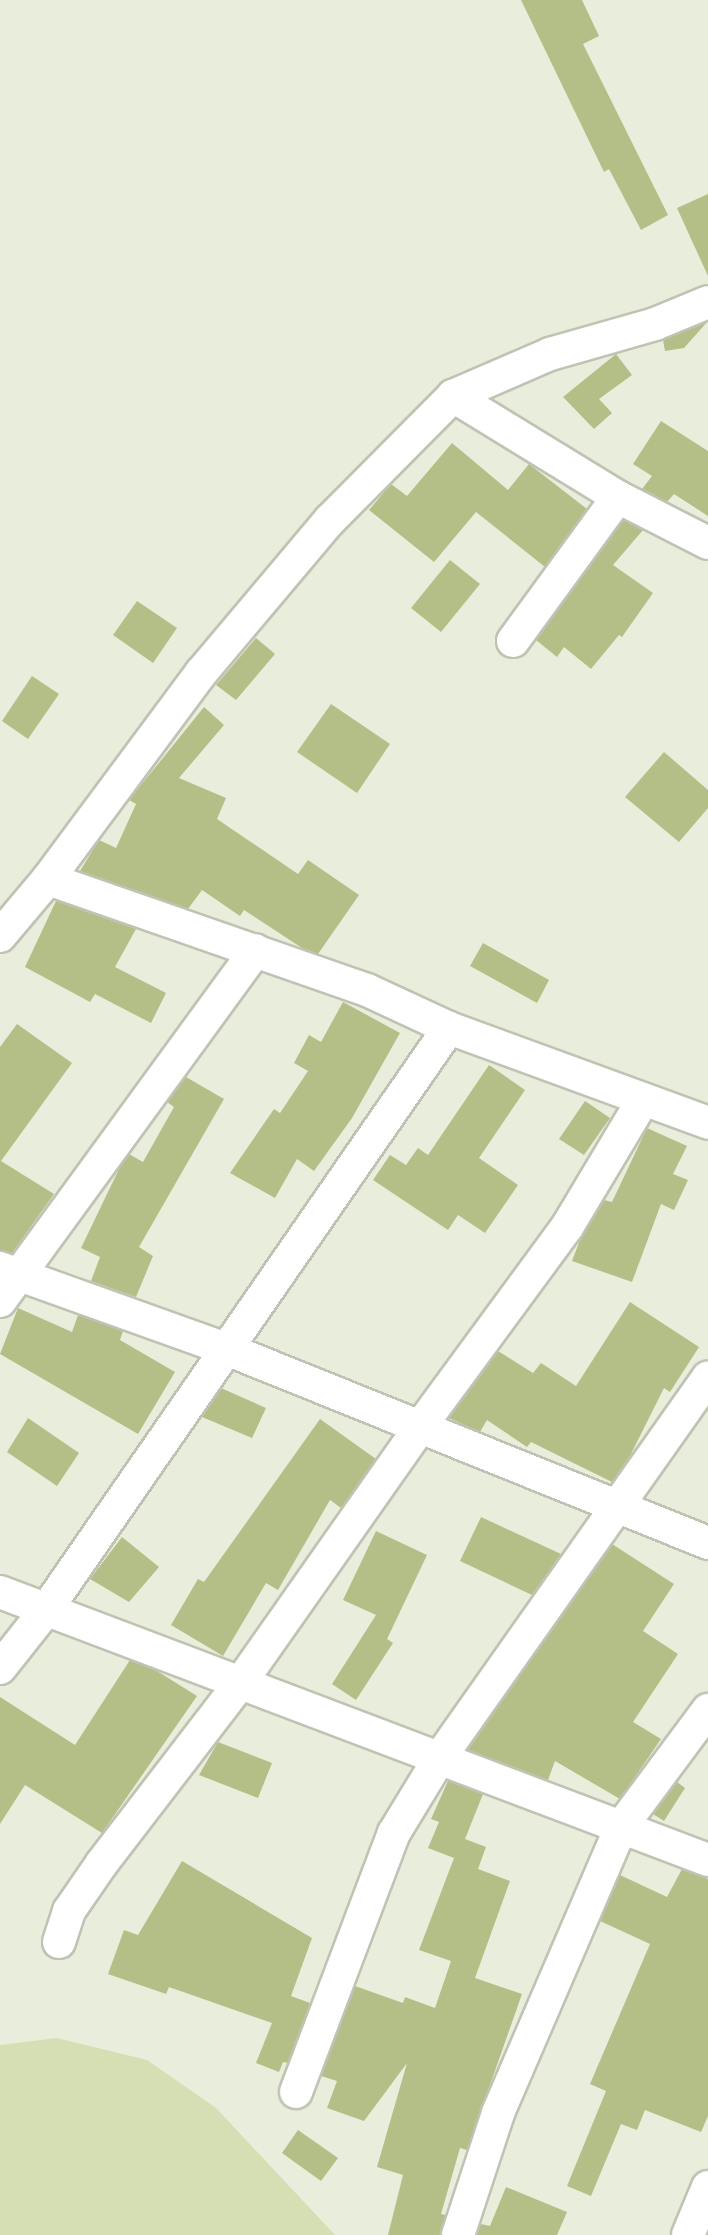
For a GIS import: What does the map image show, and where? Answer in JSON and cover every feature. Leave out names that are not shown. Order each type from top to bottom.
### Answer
[{"type":"street","points":[[0,936],[48,879],[209,664],[330,520],[453,396],[550,354],[655,324],[708,302]]},
{"type":"street","points":[[453,396],[618,496],[708,543]]},
{"type":"street","points":[[513,641],[618,496]]},
{"type":"street","points":[[48,879],[367,990],[449,1028],[708,1123]]},
{"type":"street","points":[[0,1301],[9,1272],[256,950]]},
{"type":"street","points":[[0,1668],[46,1610],[224,1348],[449,1028]]},
{"type":"street","points":[[58,1942],[69,1911],[102,1863],[241,1682],[420,1427],[567,1227],[643,1100]]},
{"type":"street","points":[[9,1272],[224,1348],[619,1504],[708,1543]]},
{"type":"street","points":[[296,2092],[394,1833],[439,1759],[708,1377]]},
{"type":"street","points":[[0,1592],[708,1860]]},
{"type":"street","points":[[458,2235],[498,2114],[621,1827],[708,1710]]},
{"type":"street","points":[[688,2235],[708,2187]]},
{"type":"green space","points":[[57,2038],[147,2060],[216,2108],[335,2235],[0,2235],[0,2045]]},
{"type":"building","points":[[521,0],[582,0],[599,36],[583,44],[668,215],[641,230],[609,169],[604,172]]},
{"type":"building","points":[[708,194],[708,276],[677,208]]},
{"type":"building","points":[[708,321],[684,348],[665,351],[663,340]]},
{"type":"building","points":[[616,354],[632,375],[599,399],[612,413],[594,429],[563,397]]},
{"type":"building","points":[[661,421],[708,451],[708,516],[674,494],[667,502],[642,489],[652,476],[633,464]]},
{"type":"building","points":[[452,443],[508,490],[529,464],[587,509],[545,567],[476,512],[434,562],[369,510],[391,484],[407,496]]},
{"type":"building","points":[[623,520],[643,530],[613,565],[653,593],[622,637],[619,635],[591,669],[564,647],[557,657],[536,640]]},
{"type":"building","points":[[450,560],[480,584],[441,632],[411,608]]},
{"type":"building","points":[[137,601],[177,628],[153,663],[113,635]]},
{"type":"building","points":[[256,638],[275,654],[236,700],[216,685]]},
{"type":"building","points":[[32,676],[59,694],[28,739],[2,721]]},
{"type":"building","points":[[331,704],[390,744],[357,793],[297,752]]},
{"type":"building","points":[[204,707],[224,725],[179,778],[226,798],[217,819],[298,874],[308,860],[359,895],[318,954],[302,948],[244,910],[240,916],[202,890],[188,909],[80,871],[99,840],[116,848],[136,804],[129,800]]},
{"type":"building","points":[[664,752],[708,790],[708,808],[679,842],[625,797]]},
{"type":"building","points":[[56,901],[136,929],[115,967],[166,993],[151,1023],[95,994],[90,1002],[25,967]]},
{"type":"building","points":[[483,943],[549,980],[537,1003],[470,966]]},
{"type":"building","points":[[343,1002],[400,1033],[352,1118],[314,1171],[297,1159],[275,1198],[230,1173],[274,1109],[280,1113],[308,1071],[294,1063],[309,1035],[321,1042]]},
{"type":"building","points":[[17,1024],[72,1063],[1,1161],[54,1194],[12,1253],[0,1250],[0,1047]]},
{"type":"building","points":[[489,1065],[525,1090],[479,1158],[518,1185],[485,1233],[458,1215],[448,1230],[373,1180],[390,1155],[406,1165],[418,1148],[428,1155]]},
{"type":"building","points":[[186,1077],[224,1099],[139,1247],[153,1256],[136,1297],[91,1281],[100,1257],[81,1248],[120,1167],[129,1154],[143,1162],[174,1107],[167,1102]]},
{"type":"building","points":[[585,1101],[610,1118],[584,1155],[559,1139]]},
{"type":"building","points":[[647,1128],[687,1146],[673,1174],[688,1180],[674,1210],[661,1204],[632,1282],[572,1261],[580,1240],[604,1200],[612,1202]]},
{"type":"building","points":[[630,1302],[699,1347],[670,1392],[664,1388],[630,1456],[612,1482],[531,1442],[527,1447],[487,1420],[480,1432],[449,1418],[498,1351],[533,1373],[541,1363],[576,1386]]},
{"type":"building","points":[[18,1308],[72,1332],[78,1315],[123,1331],[120,1340],[175,1372],[138,1434],[0,1354]]},
{"type":"building","points":[[221,1388],[266,1408],[252,1438],[202,1417]]},
{"type":"building","points":[[28,1418],[79,1453],[57,1486],[7,1452]]},
{"type":"building","points":[[320,1419],[376,1459],[341,1508],[330,1500],[278,1590],[266,1583],[223,1656],[171,1625],[198,1579],[204,1582]]},
{"type":"building","points":[[481,1517],[561,1554],[532,1595],[460,1561]]},
{"type":"building","points":[[376,1531],[427,1555],[387,1639],[393,1643],[356,1700],[332,1684],[376,1615],[343,1600]]},
{"type":"building","points":[[122,1537],[159,1567],[129,1602],[90,1579]]},
{"type":"building","points":[[612,1544],[674,1584],[643,1631],[678,1654],[633,1722],[661,1739],[620,1799],[555,1761],[548,1780],[468,1750]]},
{"type":"building","points":[[130,1660],[157,1671],[197,1696],[102,1833],[25,1785],[0,1824],[0,1697],[75,1745]]},
{"type":"building","points":[[218,1742],[272,1763],[258,1798],[199,1775]]},
{"type":"building","points":[[448,1781],[483,1794],[465,1839],[486,1847],[478,1869],[510,1881],[475,1978],[522,1994],[467,2150],[460,2148],[441,2214],[446,2215],[441,2235],[388,2235],[403,2175],[377,2167],[407,2063],[364,2121],[327,2108],[337,2081],[321,2076],[355,1986],[403,2003],[405,1997],[435,2008],[451,1961],[419,1950],[454,1858],[428,1848],[439,1822],[431,1819]]},
{"type":"building","points":[[677,1782],[685,1788],[664,1821],[653,1814]]},
{"type":"building","points":[[182,1861],[312,1938],[291,1996],[310,2003],[288,2063],[283,2062],[279,2072],[256,2063],[272,2023],[169,1987],[166,1994],[108,1974],[124,1930],[138,1935]]},
{"type":"building","points":[[682,1869],[708,1879],[708,2116],[701,2132],[645,2110],[637,2130],[621,2124],[591,2196],[567,2186],[606,2091],[590,2084],[650,1944],[600,1921],[620,1875],[667,1897]]},
{"type":"building","points":[[298,2130],[338,2158],[321,2181],[282,2153]]},
{"type":"building","points":[[506,2187],[567,2212],[557,2235],[477,2235],[481,2224],[490,2226]]}]
